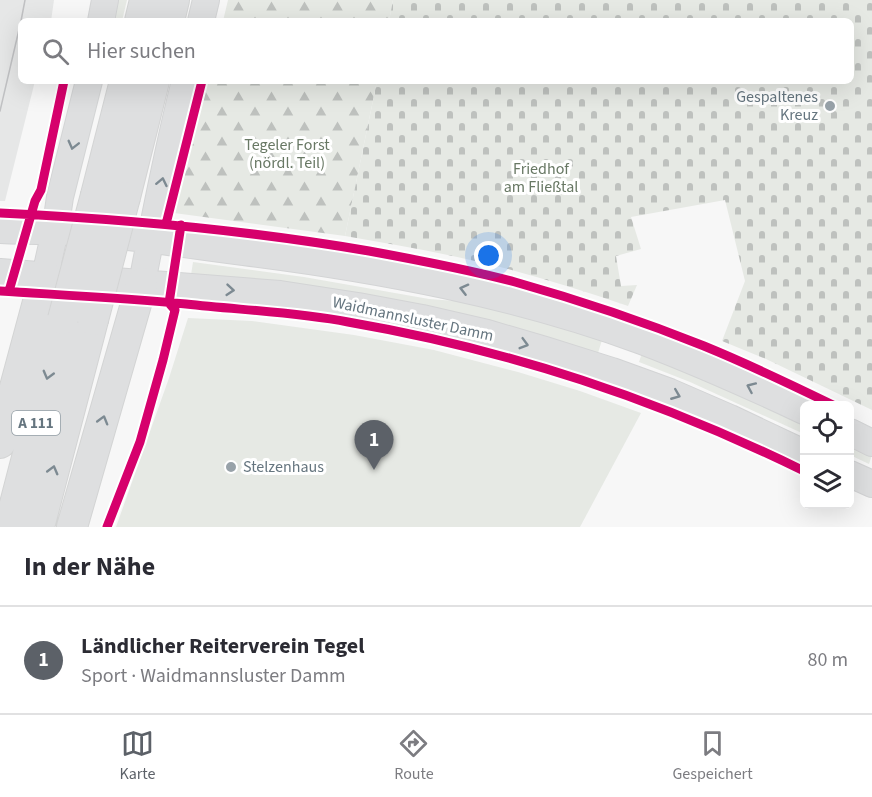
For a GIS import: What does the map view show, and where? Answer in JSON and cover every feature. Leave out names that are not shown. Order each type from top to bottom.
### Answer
[{"type":"highway","points":[[141,18],[146,0]]},
{"type":"highway","points":[[170,18],[174,0]]},
{"type":"highway","name":"A 111","points":[[9,527],[124,84]]},
{"type":"highway","name":"A 111","points":[[39,527],[153,84]]},
{"type":"highway","points":[[0,444],[45,276]]},
{"type":"highway","points":[[72,527],[142,283]]},
{"type":"main road","points":[[102,18],[105,0]]},
{"type":"main road","points":[[202,18],[206,0]]},
{"type":"main road","points":[[45,276],[56,231],[60,197],[88,84]]},
{"type":"main road","points":[[142,283],[184,84]]},
{"type":"main road","points":[[0,230],[56,231],[150,240],[292,258],[430,281],[493,296],[641,341],[753,387],[800,409]]},
{"type":"main road","name":"Waidmannsluster Damm","points":[[0,272],[280,294],[422,318],[487,333],[556,353],[670,392],[730,417],[800,451]]},
{"type":"main road","points":[[854,434],[872,442]]},
{"type":"main road","points":[[854,476],[872,484]]},
{"type":"shaded area","points":[[0,0],[54,0],[51,18],[18,18],[18,84],[34,84],[5,201],[0,201]]},
{"type":"green space","points":[[118,0],[127,0],[123,18],[115,18]]},
{"type":"green space","points":[[228,0],[393,0],[390,18],[224,18]]},
{"type":"green space","name":"Friedhof am Fließtal","points":[[393,0],[872,0],[872,410],[766,359],[722,341],[745,281],[725,200],[631,217],[641,249],[616,256],[621,286],[637,285],[628,306],[500,267],[345,236],[376,84],[854,84],[854,18],[390,18]]},
{"type":"green space","name":"Tegeler Forst (nördl. Teil)","points":[[207,84],[376,84],[345,236],[174,213]]},
{"type":"green space","points":[[193,262],[304,277],[429,299],[468,302],[602,340],[598,353],[499,325],[191,275]]},
{"type":"green space","points":[[188,318],[252,321],[354,335],[434,350],[518,372],[641,413],[580,527],[116,527]]},
{"type":"green space","points":[[642,353],[800,421],[800,432],[690,382],[639,362]]},
{"type":"green space","points":[[854,446],[872,455],[869,464],[854,457]]},
{"type":"tram line","points":[[22,18],[25,0]]},
{"type":"tram line","points":[[0,111],[18,34]]},
{"type":"cycle path","points":[[9,291],[35,201],[41,190],[63,84]]},
{"type":"cycle path","points":[[166,224],[201,84]]},
{"type":"cycle path","points":[[0,213],[139,222],[231,231],[369,251],[479,273],[563,296],[657,328],[737,360],[824,401]]},
{"type":"cycle path","points":[[107,527],[140,442],[163,360],[175,310],[169,303],[181,225]]},
{"type":"cycle path","points":[[0,291],[288,313],[408,333],[525,362],[582,380],[694,421],[800,469]]},
{"type":"place","name":"Gespaltenes Kreuz","points":[[830,106]]},
{"type":"place","name":"Stelzenhaus","points":[[231,467]]},
{"type":"place","name":"Ländlicher Reiterverein Tegel","points":[[374,470]]}]
